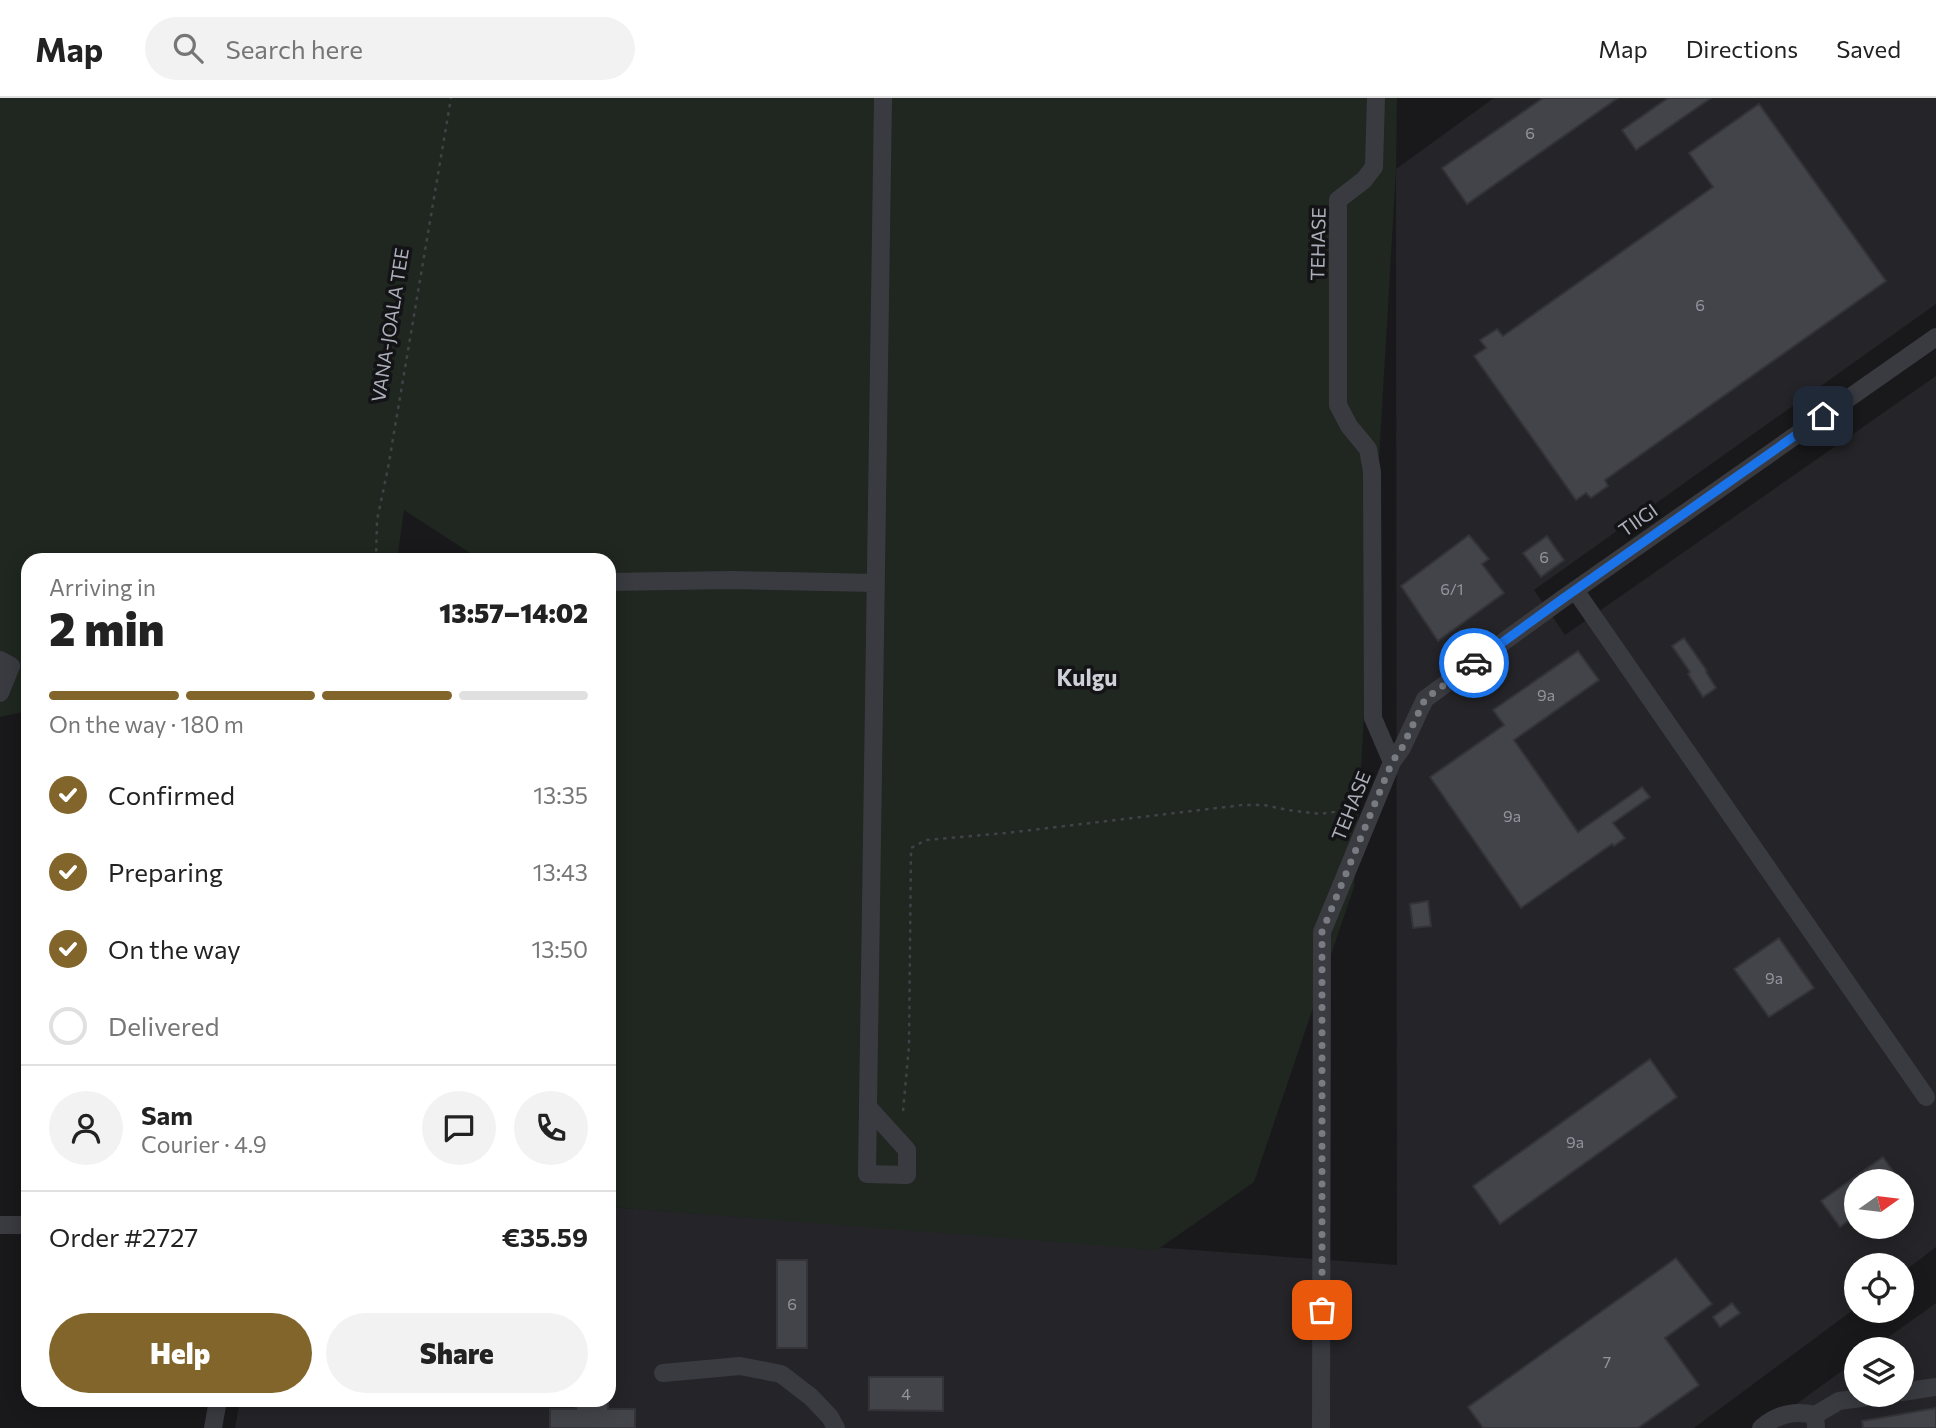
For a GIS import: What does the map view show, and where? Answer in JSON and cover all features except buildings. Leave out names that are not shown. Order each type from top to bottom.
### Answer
[{"type":"street","points":[[868,1107],[883,98]]},
{"type":"street","name":"TEHASE","points":[[1321,1428],[1322,932],[1392,762],[1373,718],[1372,472],[1368,449],[1349,426],[1338,405],[1338,200],[1364,180],[1374,167],[1376,98]]},
{"type":"street","name":"TIIGI","points":[[1392,762],[1402,748],[1425,699],[1575,590],[1936,337]]},
{"type":"street","points":[[616,582],[732,580],[876,583]]},
{"type":"street","points":[[1575,590],[1926,1097]]},
{"type":"street","points":[[0,660],[11,666],[0,693]]},
{"type":"street","points":[[0,1225],[21,1225]]},
{"type":"street","points":[[663,1373],[740,1366],[781,1374],[811,1397],[830,1417],[836,1428]]},
{"type":"street","points":[[1914,1390],[1936,1387]]},
{"type":"street","points":[[1760,1428],[1770,1420],[1800,1411],[1816,1421],[1839,1401],[1844,1400]]},
{"type":"street","points":[[213,1428],[217,1407]]},
{"type":"path","name":"VANA-JOALA TEE","points":[[376,553],[377,520],[451,98]]},
{"type":"path","points":[[903,1111],[909,1046],[911,848],[926,840],[1242,805],[1264,805],[1320,814],[1358,809],[1378,795]]},
{"type":"shaded area","points":[[0,98],[1397,98],[1396,169],[1354,887],[1254,1182],[1157,1250],[616,1208],[616,553],[470,553],[404,510],[398,553],[21,553],[21,712],[0,717]]},
{"type":"shaded area","points":[[1494,98],[1936,98],[1936,304],[1534,590],[1565,635],[1936,376],[1936,1247],[1914,1264],[1914,1253],[1844,1253],[1844,1317],[1694,1428],[235,1428],[239,1407],[616,1407],[616,1208],[1397,1265],[1396,169]]},
{"type":"shaded area","points":[[1936,1303],[1936,1428],[1763,1428],[1844,1369],[1844,1407],[1914,1407],[1914,1337],[1889,1337],[1908,1323],[1914,1323],[1914,1319]]},
{"type":"way so far","points":[[1322,1310],[1322,932],[1392,762],[1402,748],[1425,699],[1474,663]]},
{"type":"district","name":"Kulgu","points":[[1087,678]]},
{"type":"route","points":[[1474,663],[1823,416]]}]
